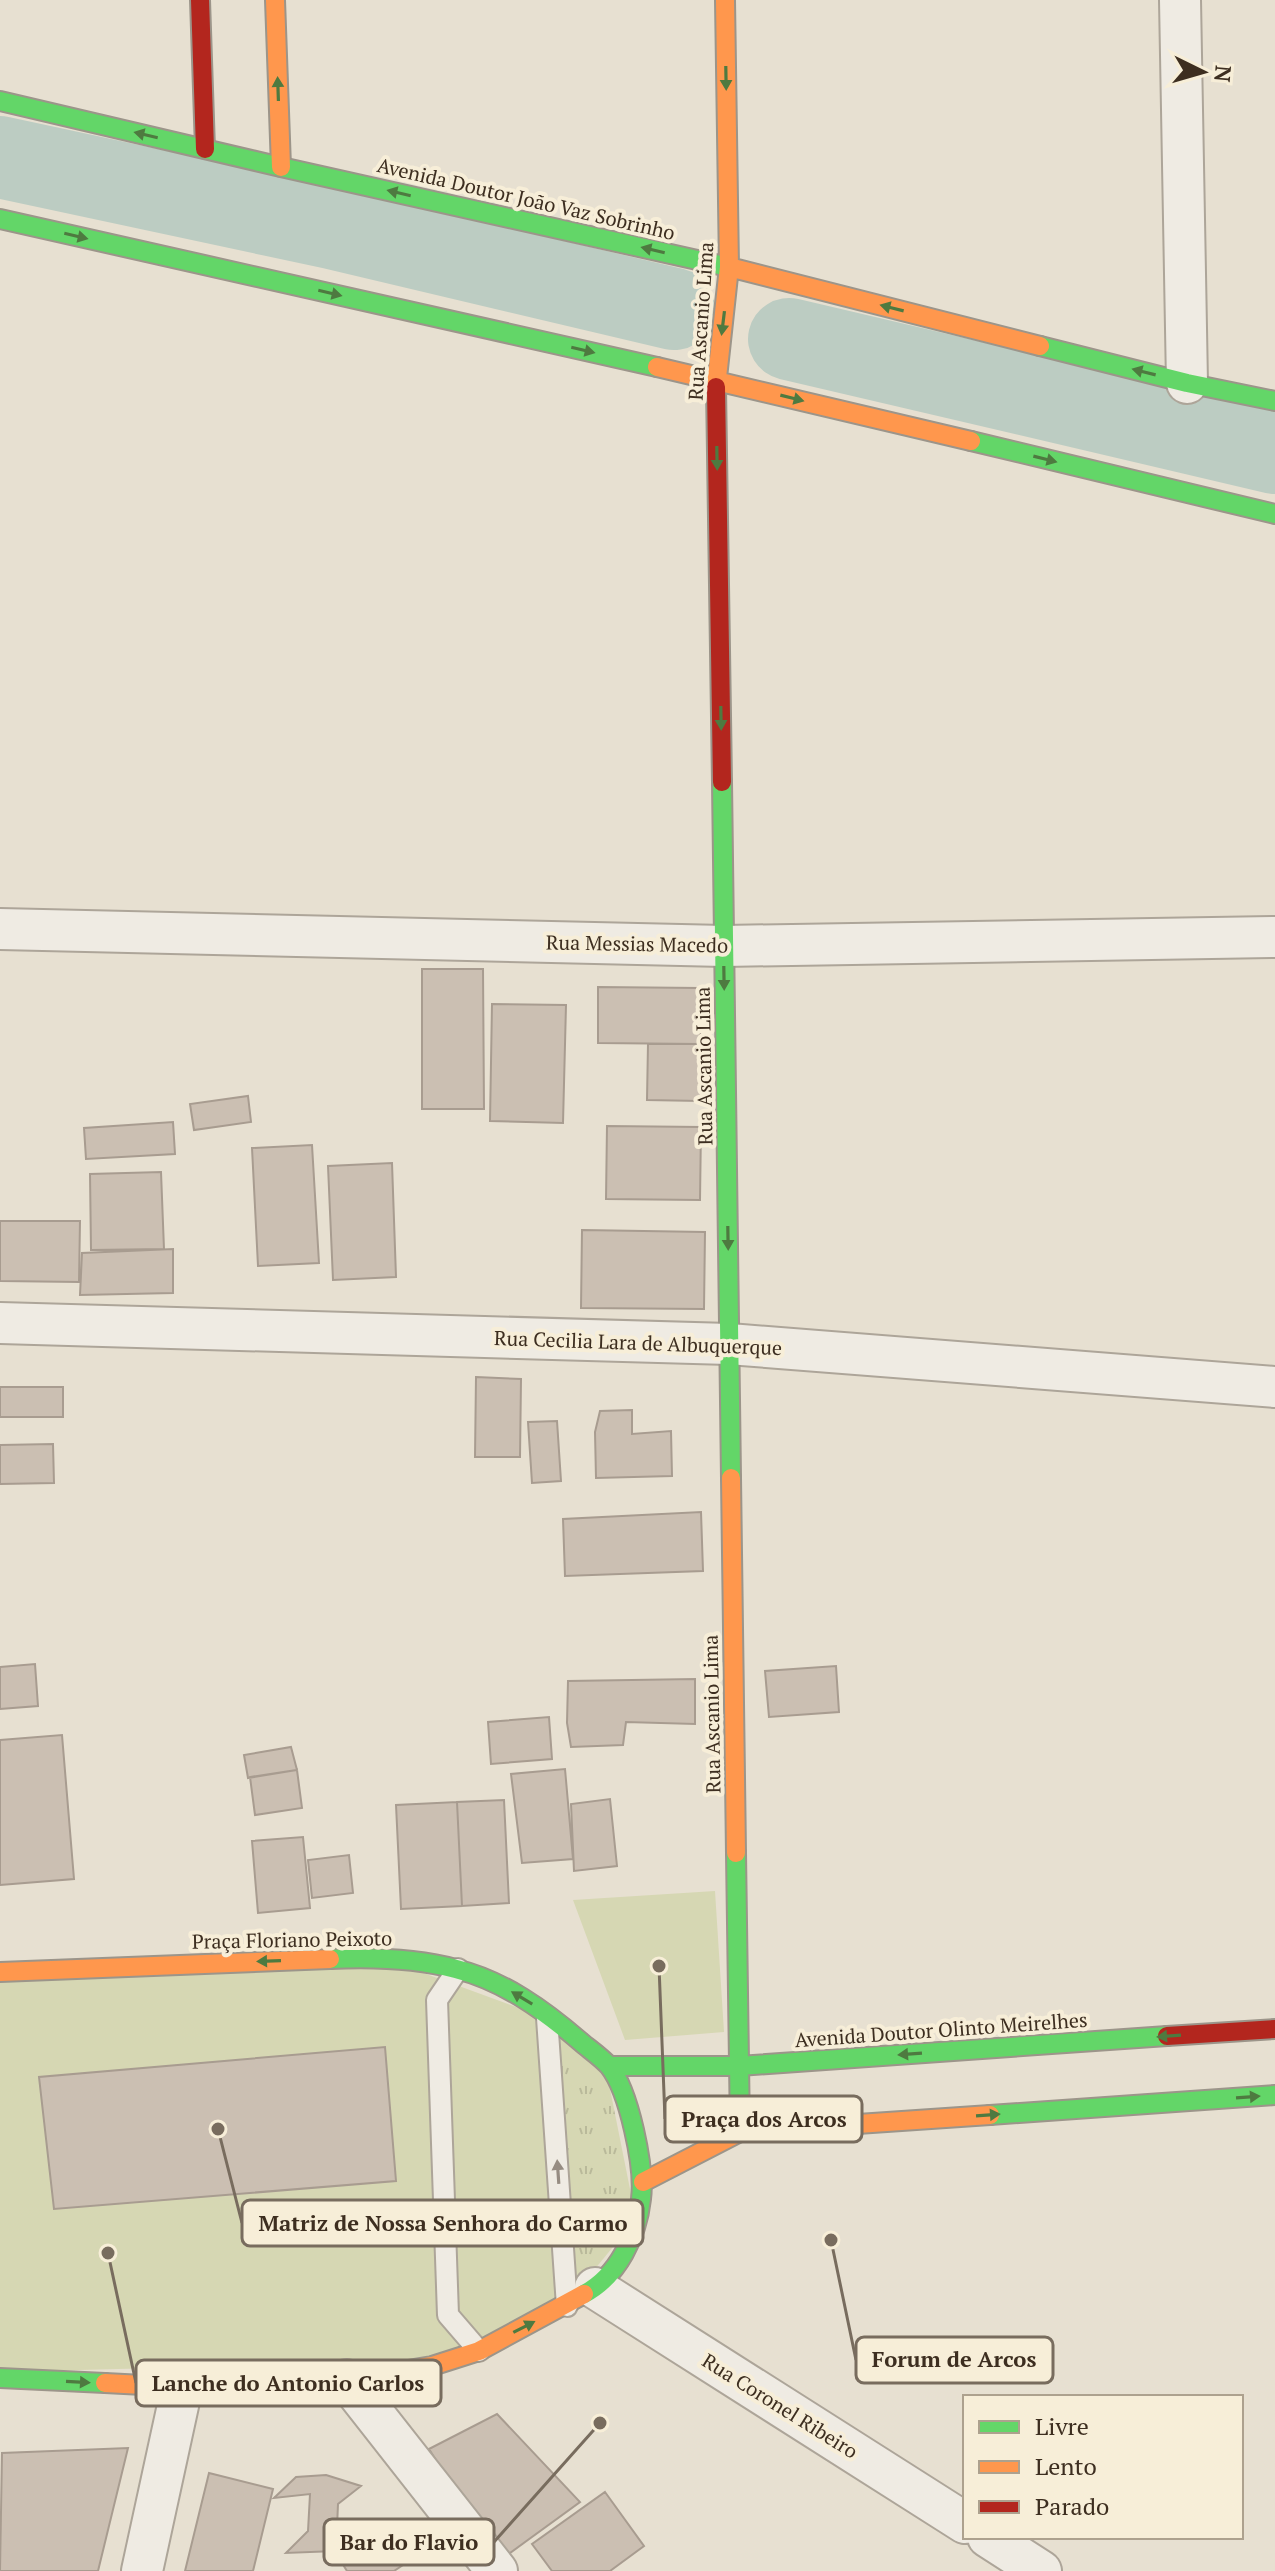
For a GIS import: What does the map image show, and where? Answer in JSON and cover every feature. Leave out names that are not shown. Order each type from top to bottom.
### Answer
[{"type":"street","points":[[200,0],[205,149]]},
{"type":"street","points":[[275,0],[281,167]]},
{"type":"street","name":"Rua Ascanio Lima","points":[[725,0],[729,267],[716,380],[740,2132]]},
{"type":"street","points":[[1180,0],[1187,383]]},
{"type":"street","name":"Avenida Doutor João Vaz Sobrinho","points":[[0,101],[729,267],[1187,383],[1275,401]]},
{"type":"street","points":[[0,219],[716,380],[1275,514]]},
{"type":"street","name":"Rua Messias Macedo","points":[[0,929],[724,946],[1275,937]]},
{"type":"street","name":"Rua Cecilia Lara de Albuquerque","points":[[0,1323],[729,1344],[1275,1387]]},
{"type":"street","name":"Praça Floriano Peixoto","points":[[0,1972],[349,1958],[403,1959],[458,1969],[508,1989],[547,2013],[609,2066],[630,2112],[643,2182],[639,2218],[628,2249],[581,2297],[479,2351],[432,2366],[347,2380],[182,2387],[0,2378]]},
{"type":"street","name":"Avenida Doutor Olinto Meirelhes","points":[[609,2066],[739,2066],[1215,2039],[1275,2029]]},
{"type":"street","points":[[643,2182],[740,2132],[1218,2092],[1275,2095]]},
{"type":"street","name":"Rua Coronel Ribeiro","points":[[581,2297],[963,2522]]},
{"type":"street","points":[[347,2380],[497,2571]]},
{"type":"street","points":[[142,2571],[182,2387]]},
{"type":"street","points":[[991,2539],[1041,2571]]},
{"type":"lane","points":[[458,1969],[437,2000],[448,2315],[479,2351]]},
{"type":"lane","points":[[547,2013],[581,2297]]},
{"type":"green space","points":[[715,1891],[724,2032],[625,2040],[573,1900]]},
{"type":"green space","points":[[399,1964],[543,2017],[559,2304],[429,2361],[0,2372],[0,1976]]},
{"type":"green space","points":[[552,2022],[606,2069],[636,2219],[571,2298]]},
{"type":"building","points":[[422,969],[483,969],[484,1109],[422,1109]]},
{"type":"building","points":[[598,987],[700,988],[700,1044],[598,1043]]},
{"type":"building","points":[[492,1004],[566,1005],[563,1123],[490,1121]]},
{"type":"building","points":[[648,1044],[700,1044],[700,1101],[647,1100]]},
{"type":"building","points":[[248,1096],[251,1122],[194,1130],[190,1104]]},
{"type":"building","points":[[173,1122],[175,1154],[86,1159],[84,1128]]},
{"type":"building","points":[[607,1126],[701,1127],[700,1200],[606,1199]]},
{"type":"building","points":[[312,1145],[319,1263],[258,1266],[252,1148]]},
{"type":"building","points":[[392,1163],[396,1277],[333,1280],[328,1166]]},
{"type":"building","points":[[161,1172],[164,1249],[91,1250],[90,1174]]},
{"type":"building","points":[[0,1221],[80,1221],[79,1282],[0,1281]]},
{"type":"building","points":[[582,1230],[705,1232],[704,1309],[581,1308]]},
{"type":"building","points":[[173,1249],[173,1293],[80,1295],[82,1253]]},
{"type":"building","points":[[476,1377],[521,1379],[520,1457],[475,1457]]},
{"type":"building","points":[[0,1387],[63,1387],[63,1417],[0,1417]]},
{"type":"building","points":[[632,1410],[632,1434],[671,1431],[672,1476],[596,1478],[595,1432],[600,1411]]},
{"type":"building","points":[[557,1421],[561,1481],[532,1483],[528,1422]]},
{"type":"building","points":[[53,1444],[54,1483],[0,1484],[0,1445]]},
{"type":"building","points":[[701,1512],[703,1571],[565,1576],[563,1519]]},
{"type":"building","points":[[35,1664],[38,1706],[0,1709],[0,1667]]},
{"type":"building","points":[[836,1666],[839,1712],[769,1717],[765,1671]]},
{"type":"building","points":[[695,1679],[695,1724],[626,1722],[623,1745],[571,1747],[567,1723],[568,1681]]},
{"type":"building","points":[[549,1717],[552,1759],[491,1764],[488,1722]]},
{"type":"building","points":[[62,1735],[74,1879],[0,1885],[0,1740]]},
{"type":"building","points":[[291,1747],[297,1770],[248,1778],[244,1755]]},
{"type":"building","points":[[565,1769],[573,1859],[522,1863],[511,1774]]},
{"type":"building","points":[[297,1770],[302,1808],[255,1815],[250,1777]]},
{"type":"building","points":[[610,1799],[617,1866],[574,1871],[571,1804]]},
{"type":"building","points":[[504,1800],[509,1903],[462,1906],[457,1802]]},
{"type":"building","points":[[457,1802],[462,1906],[401,1909],[396,1805]]},
{"type":"building","points":[[303,1837],[310,1908],[258,1913],[252,1841]]},
{"type":"building","points":[[349,1855],[353,1893],[312,1898],[308,1860]]},
{"type":"building","points":[[385,2047],[396,2181],[54,2209],[39,2077]]},
{"type":"building","points":[[497,2414],[580,2502],[499,2561],[429,2449]]},
{"type":"building","points":[[128,2448],[98,2571],[0,2571],[2,2453]]},
{"type":"building","points":[[209,2473],[273,2489],[253,2571],[185,2571]]},
{"type":"building","points":[[326,2475],[361,2486],[338,2504],[336,2551],[286,2553],[308,2531],[310,2494],[274,2498],[296,2477]]},
{"type":"building","points":[[605,2492],[644,2546],[610,2571],[552,2571],[532,2544]]},
{"type":"building","points":[[399,2526],[418,2555],[394,2571],[347,2571],[342,2563]]},
{"type":"waterway","points":[[0,157],[331,228],[674,309]]},
{"type":"waterway","points":[[789,339],[1275,453]]},
{"type":"traffic: fast","points":[[0,101],[733,268]]},
{"type":"traffic: fast","points":[[0,219],[657,367]]},
{"type":"traffic: fast","points":[[1040,346],[1187,383],[1275,401]]},
{"type":"traffic: fast","points":[[971,441],[1275,514]]},
{"type":"traffic: fast","points":[[722,782],[731,1478]]},
{"type":"traffic: fast","points":[[736,1853],[740,2132]]},
{"type":"traffic: fast","points":[[330,1959],[409,1960],[474,1974],[538,2008],[609,2066],[623,2093],[634,2130],[642,2185],[641,2199],[635,2227],[624,2254],[607,2277],[584,2294]]},
{"type":"traffic: fast","points":[[609,2066],[739,2066],[1167,2036]]},
{"type":"traffic: fast","points":[[990,2115],[1275,2095]]},
{"type":"traffic: fast","points":[[0,2378],[105,2383]]},
{"type":"traffic: slow","points":[[275,0],[281,167]]},
{"type":"traffic: slow","points":[[716,387],[729,267],[725,0]]},
{"type":"traffic: slow","points":[[733,268],[1040,346]]},
{"type":"traffic: slow","points":[[657,367],[971,441]]},
{"type":"traffic: slow","points":[[731,1478],[736,1853]]},
{"type":"traffic: slow","points":[[0,1972],[330,1959]]},
{"type":"traffic: slow","points":[[643,2182],[740,2132],[990,2115]]},
{"type":"traffic: slow","points":[[105,2383],[182,2387],[347,2380],[432,2366],[479,2351],[584,2294]]},
{"type":"traffic: jam","points":[[200,0],[205,149]]},
{"type":"traffic: jam","points":[[716,387],[722,782]]},
{"type":"traffic: jam","points":[[1167,2036],[1275,2029]]},
{"type":"place","name":"Praça dos Arcos","points":[[659,1966]]},
{"type":"place","name":"Matriz de Nossa Senhora do Carmo","points":[[218,2129]]},
{"type":"place","name":"Forum de Arcos","points":[[831,2240]]},
{"type":"place","name":"Lanche do Antonio Carlos","points":[[108,2253]]},
{"type":"place","name":"Bar do Flavio","points":[[600,2423]]}]
